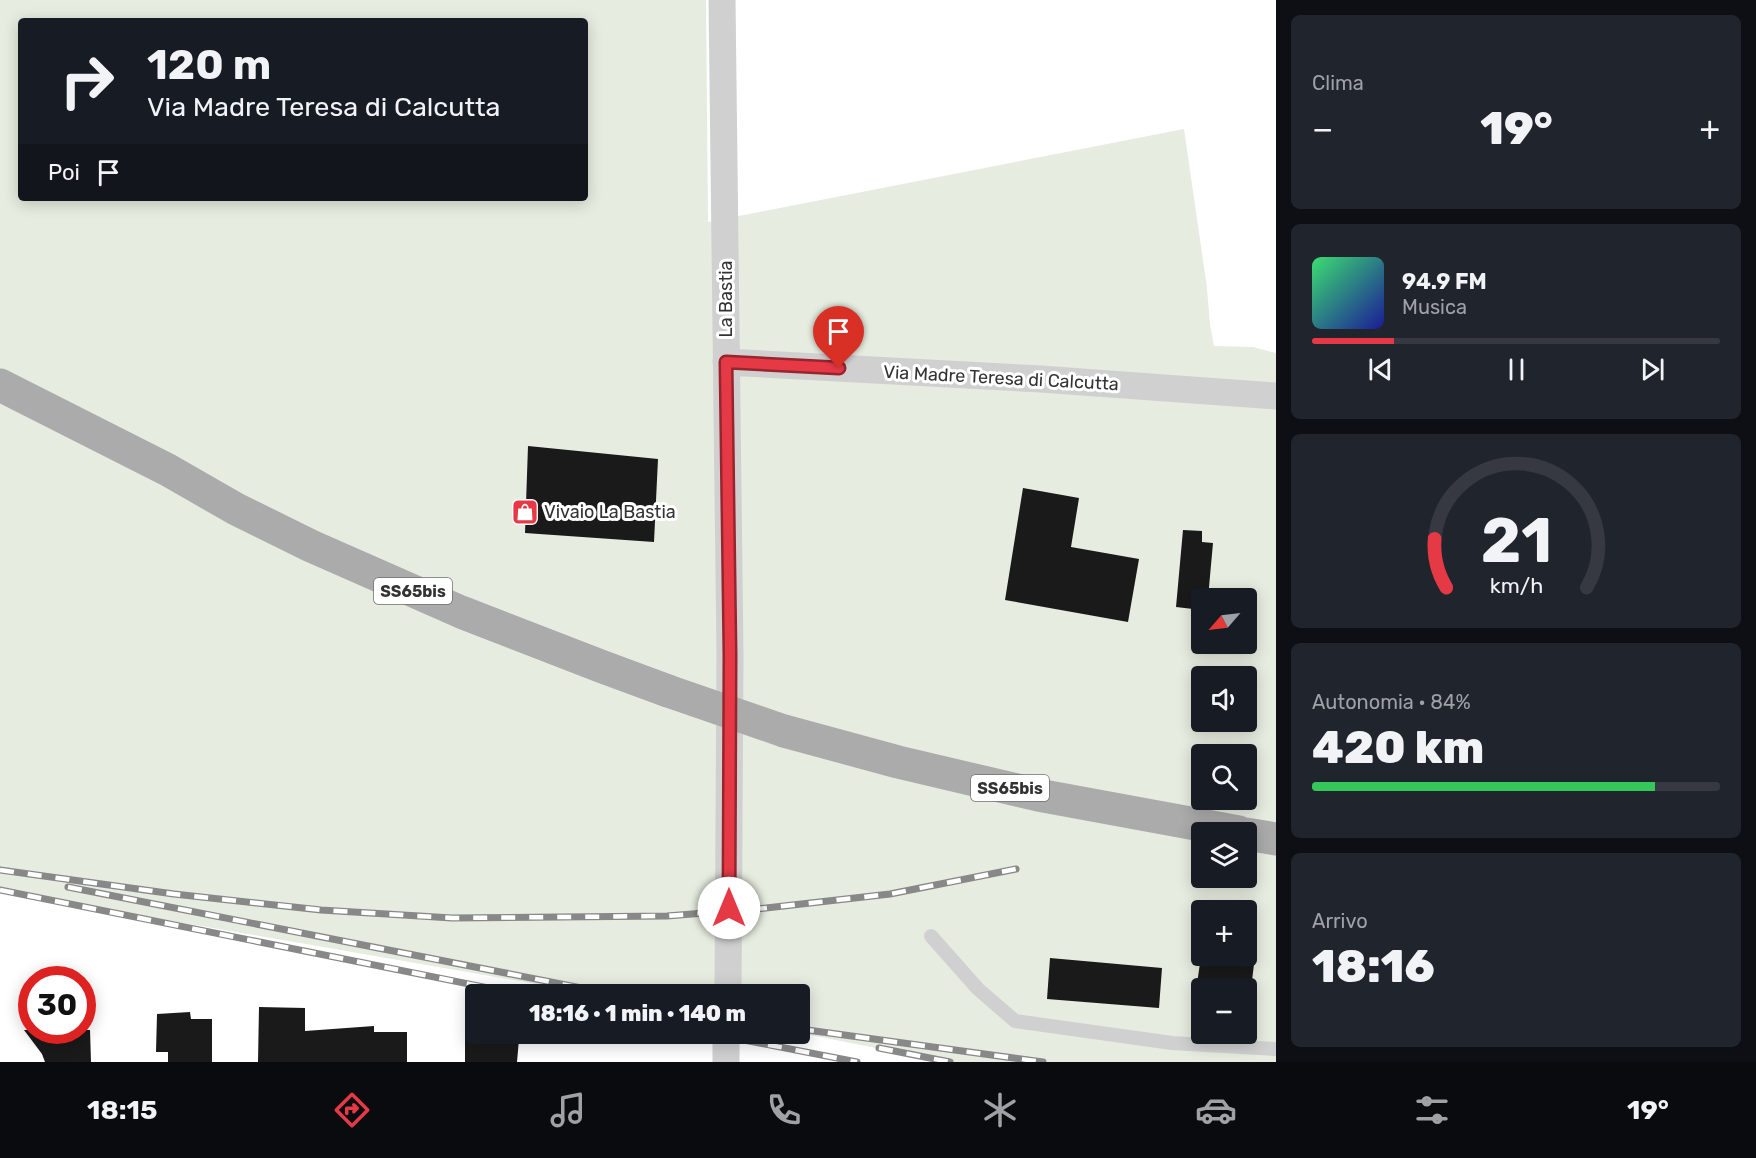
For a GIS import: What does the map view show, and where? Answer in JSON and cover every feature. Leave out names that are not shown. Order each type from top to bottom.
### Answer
[{"type":"main road","name":"SS65bis","points":[[0,385],[168,470],[236,509],[332,555],[461,612],[668,691],[784,731],[898,762],[1038,795],[1191,823]]},
{"type":"main road","points":[[1257,836],[1276,839]]},
{"type":"street","name":"La Bastia","points":[[722,0],[730,655],[728,984]]},
{"type":"street","name":"Via Madre Teresa di Calcutta","points":[[726,362],[1041,379],[1276,396]]},
{"type":"street","points":[[726,1044],[726,1062]]},
{"type":"lane","points":[[932,936],[978,989],[1015,1021],[1172,1043],[1276,1049]]},
{"type":"shaded area","points":[[0,0],[706,0],[708,222],[1184,129],[1214,346],[1253,347],[1276,353],[1276,1062],[947,1062],[810,1035],[810,984],[536,984],[0,891]]},
{"type":"building","points":[[528,446],[658,459],[654,542],[525,533]]},
{"type":"building","points":[[1023,488],[1079,498],[1071,547],[1139,559],[1128,622],[1005,600]]},
{"type":"building","points":[[1183,530],[1202,531],[1202,542],[1213,543],[1209,588],[1191,588],[1191,609],[1176,607]]},
{"type":"building","points":[[1050,958],[1162,968],[1159,1008],[1047,999]]},
{"type":"building","points":[[1200,966],[1254,966],[1252,978],[1198,978]]},
{"type":"building","points":[[259,1007],[305,1008],[305,1031],[374,1026],[374,1032],[407,1032],[407,1062],[258,1062]]},
{"type":"building","points":[[190,1012],[191,1019],[212,1019],[212,1062],[168,1062],[168,1052],[156,1052],[157,1014]]},
{"type":"building","points":[[34,1044],[90,1044],[91,1062],[45,1062]]},
{"type":"building","points":[[465,1044],[519,1044],[517,1062],[465,1062]]},
{"type":"railway","points":[[0,870],[174,894],[321,910],[452,918],[667,916],[766,908],[890,894],[1016,869]]},
{"type":"railway","points":[[68,887],[561,984]]},
{"type":"railway","points":[[0,890],[469,984]]},
{"type":"railway","points":[[810,1030],[1043,1062]]},
{"type":"railway","points":[[764,1044],[857,1062]]},
{"type":"railway","points":[[879,1048],[950,1062]]},
{"type":"place","name":"Vivaio La Bastia","points":[[525,512]]},
{"type":"route","points":[[729,908],[730,655],[726,362],[839,368]]}]
